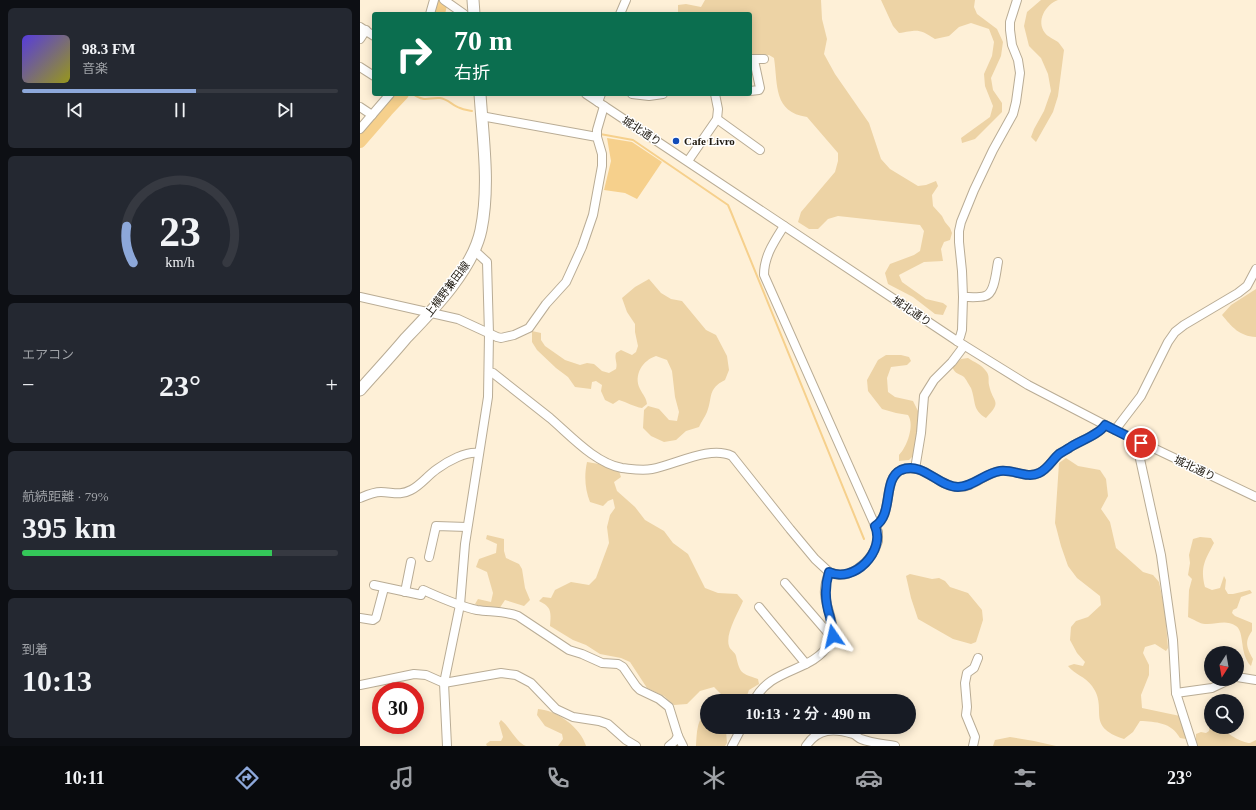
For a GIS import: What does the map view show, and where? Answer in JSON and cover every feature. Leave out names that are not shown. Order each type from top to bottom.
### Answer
[{"type":"main road","points":[[473,0],[474,12]]},
{"type":"main road","name":"上横野兼田線","points":[[360,390],[430,313],[455,282],[475,251],[481,231],[486,181],[480,96]]},
{"type":"street","points":[[431,12],[434,0]]},
{"type":"street","points":[[621,12],[626,0]]},
{"type":"street","points":[[915,469],[921,433],[924,396],[934,380],[952,362],[961,344],[960,336],[962,330],[963,297],[959,242],[961,222],[982,171],[1013,114],[1016,102],[1020,73],[1018,60],[1012,45],[1010,22],[1017,0]]},
{"type":"street","points":[[446,1],[461,12]]},
{"type":"street","points":[[360,39],[363,28],[372,35]]},
{"type":"street","points":[[752,91],[759,90],[760,88],[752,60],[764,60]]},
{"type":"street","points":[[360,67],[372,75]]},
{"type":"street","points":[[360,129],[388,96]]},
{"type":"street","name":"城北通り","points":[[590,96],[601,101],[784,226],[961,344],[1053,400],[1256,497]]},
{"type":"street","points":[[688,161],[717,119],[718,109],[715,96]]},
{"type":"street","points":[[360,296],[458,319],[501,338],[514,336],[529,328],[546,304],[566,282],[582,247],[593,215],[602,166],[602,154],[597,136],[601,101]]},
{"type":"street","points":[[360,107],[372,115]]},
{"type":"street","points":[[481,116],[597,136]]},
{"type":"street","points":[[717,119],[760,150]]},
{"type":"street","points":[[489,372],[493,373],[522,395],[590,452],[611,465],[638,470],[653,469],[689,458],[721,452],[732,456],[815,559],[829,572],[839,575],[847,574],[856,570],[871,556],[878,541],[878,532],[764,275],[764,264],[767,255],[784,226]]},
{"type":"street","points":[[447,746],[444,683],[460,605],[467,526],[488,396],[489,334],[487,262],[475,251]]},
{"type":"street","points":[[963,297],[986,296],[990,294],[998,262]]},
{"type":"street","points":[[1115,430],[1141,396],[1175,332],[1184,325],[1238,294],[1247,286],[1256,269]]},
{"type":"street","points":[[875,526],[880,523],[884,514],[893,478],[901,470],[915,469],[947,484],[958,487],[971,484],[989,474],[1002,470],[1031,475],[1039,474],[1047,468],[1059,454],[1100,432],[1105,425]]},
{"type":"street","points":[[1141,443],[1138,450],[1159,547],[1168,603],[1173,640],[1176,693],[1193,746]]},
{"type":"street","points":[[360,498],[375,492],[397,494],[404,493],[422,483],[437,469],[450,462],[463,456],[479,453]]},
{"type":"street","points":[[429,557],[436,526],[467,526]]},
{"type":"street","points":[[405,592],[411,562]]},
{"type":"street","points":[[758,694],[762,688],[770,681],[806,664],[825,651],[830,644],[834,630],[829,616],[825,593],[829,572]]},
{"type":"street","points":[[785,583],[833,636]]},
{"type":"street","points":[[374,585],[421,595],[423,590],[460,605],[476,609],[509,613],[518,616],[569,650],[602,663],[618,664],[623,667],[640,690],[659,699],[669,707],[678,736],[683,746]]},
{"type":"street","points":[[360,618],[373,620],[376,618],[384,588]]},
{"type":"street","points":[[759,607],[806,664]]},
{"type":"street","points":[[973,746],[975,737],[967,720],[965,683],[967,672],[974,668],[978,658]]},
{"type":"street","points":[[360,685],[418,674],[426,675],[444,683],[501,673],[516,675],[532,683],[556,709],[573,717],[608,724],[636,746]]},
{"type":"street","points":[[1244,678],[1256,680]]},
{"type":"street","points":[[1176,693],[1212,688],[1216,686]]},
{"type":"street","points":[[806,746],[814,736],[825,731],[855,735],[859,742],[895,746]]},
{"type":"street","points":[[732,746],[738,734]]},
{"type":"street","points":[[668,746],[675,741],[678,736]]},
{"type":"shaded area","points":[[705,0],[821,0],[822,19],[827,39],[824,54],[835,74],[869,123],[881,159],[890,169],[918,186],[936,181],[938,186],[932,195],[933,206],[942,216],[952,233],[950,240],[944,242],[941,249],[943,261],[924,262],[899,275],[902,282],[926,299],[943,303],[947,306],[943,315],[935,314],[913,297],[888,284],[885,273],[890,264],[914,255],[920,251],[924,231],[920,225],[838,216],[828,219],[818,229],[809,229],[798,222],[801,212],[835,172],[838,161],[838,153],[807,117],[796,114],[788,109],[783,103],[779,96],[777,87],[774,58],[769,55],[752,54],[752,12],[678,12],[678,5],[686,4],[701,7]]},
{"type":"shaded area","points":[[881,0],[975,0],[974,7],[977,14],[997,29],[1003,42],[1001,56],[991,78],[993,90],[1002,103],[1002,112],[975,139],[962,143],[961,138],[990,117],[993,106],[985,86],[984,74],[992,56],[994,42],[989,29],[971,23],[959,27],[949,36],[935,39],[921,31],[899,33],[893,26]]},
{"type":"shaded area","points":[[1041,0],[1058,0],[1053,2],[1046,9],[1041,23],[1045,33],[1058,42],[1064,50],[1058,96],[1053,112],[1036,142],[1031,137],[1044,111],[1051,91],[1048,74],[1041,58],[1029,46],[1024,26],[1027,12]]},
{"type":"shaded area","points":[[607,138],[632,142],[662,162],[637,199],[625,193],[604,190],[611,161]]},
{"type":"shaded area","points":[[649,279],[661,293],[671,299],[682,301],[706,330],[716,335],[727,356],[729,370],[725,380],[719,383],[713,390],[709,407],[699,427],[686,431],[676,440],[664,442],[651,436],[643,428],[644,410],[648,406],[659,409],[669,420],[677,421],[679,412],[675,397],[672,371],[667,360],[656,356],[647,361],[640,369],[638,384],[647,404],[642,408],[619,400],[613,404],[605,400],[601,391],[602,385],[596,381],[592,382],[591,389],[575,387],[568,377],[537,350],[532,342],[532,331],[541,333],[541,340],[545,346],[565,360],[580,365],[587,363],[594,364],[602,371],[609,373],[616,369],[616,353],[621,350],[632,355],[636,352],[638,346],[635,324],[627,312],[622,298],[635,287]]},
{"type":"shaded area","points":[[1256,289],[1256,337],[1240,333],[1222,315],[1231,305]]},
{"type":"shaded area","points":[[886,355],[901,355],[909,357],[911,361],[907,365],[891,367],[887,378],[888,392],[895,397],[913,401],[919,413],[919,431],[913,456],[909,460],[899,461],[899,455],[905,447],[909,436],[911,424],[908,415],[882,409],[868,391],[867,380],[878,360]]},
{"type":"shaded area","points":[[968,358],[982,367],[988,375],[989,385],[995,405],[986,418],[978,412],[973,393],[966,379],[956,373],[952,367],[961,359]]},
{"type":"shaded area","points":[[1066,458],[1078,466],[1100,470],[1106,479],[1108,496],[1101,509],[1110,522],[1116,548],[1143,572],[1153,575],[1159,582],[1165,611],[1168,648],[1166,651],[1155,644],[1145,647],[1143,653],[1149,665],[1149,675],[1141,695],[1142,708],[1180,716],[1186,739],[1180,738],[1168,726],[1146,721],[1140,721],[1133,732],[1124,739],[1112,734],[1101,723],[1099,716],[1099,702],[1097,694],[1092,686],[1087,680],[1068,666],[1074,664],[1083,666],[1085,662],[1077,653],[1070,640],[1071,627],[1076,621],[1088,617],[1101,605],[1100,596],[1077,578],[1068,566],[1055,523],[1059,463]]},
{"type":"shaded area","points":[[587,462],[599,464],[619,471],[621,477],[614,482],[617,491],[635,507],[645,520],[664,531],[673,543],[688,554],[705,588],[718,593],[737,594],[743,601],[730,630],[728,641],[740,670],[745,674],[758,679],[759,684],[749,690],[748,694],[721,694],[714,687],[700,691],[687,704],[674,705],[664,696],[647,688],[630,662],[621,658],[600,654],[550,626],[550,610],[546,605],[539,601],[543,597],[551,598],[555,590],[571,582],[589,585],[596,578],[609,543],[607,527],[610,515],[615,508],[613,499],[608,501],[603,506],[590,502],[587,492]]},
{"type":"shaded area","points":[[487,535],[504,539],[504,551],[506,558],[519,564],[522,569],[525,588],[530,600],[524,606],[505,600],[499,609],[484,608],[475,604],[478,599],[491,602],[493,593],[487,572],[476,567],[479,559],[496,553],[497,544],[486,539]]},
{"type":"shaded area","points":[[1200,537],[1211,538],[1214,543],[1204,564],[1203,574],[1205,587],[1212,590],[1220,588],[1224,576],[1226,580],[1225,589],[1228,594],[1250,590],[1252,593],[1241,597],[1237,608],[1233,610],[1232,613],[1235,616],[1252,623],[1252,631],[1247,642],[1253,659],[1251,666],[1245,656],[1239,629],[1236,626],[1228,623],[1203,624],[1188,617],[1189,590],[1192,579],[1188,575],[1190,563],[1189,555],[1193,539]]},
{"type":"shaded area","points":[[910,574],[932,579],[939,578],[945,581],[950,587],[968,593],[982,610],[983,620],[976,642],[971,644],[953,639],[918,619],[906,576]]},
{"type":"shaded area","points":[[538,709],[553,713],[567,721],[579,733],[586,746],[558,746],[563,739],[562,734],[545,726],[537,715]]},
{"type":"shaded area","points":[[501,720],[519,742],[526,746],[487,746],[486,744],[490,741],[501,741],[503,737],[499,723]]},
{"type":"shaded area","points":[[700,721],[700,734],[726,734],[727,743],[725,746],[696,746]]},
{"type":"shaded area","points":[[1201,732],[1204,734],[1229,734],[1238,740],[1247,743],[1256,740],[1256,746],[1196,746],[1196,734]]},
{"type":"shaded area","points":[[1010,737],[1056,746],[993,746],[995,740]]},
{"type":"waterway","points":[[439,12],[442,0]]},
{"type":"waterway","points":[[360,142],[401,96]]},
{"type":"waterway","points":[[416,96],[424,99],[440,98],[457,107],[472,111]]},
{"type":"waterway","points":[[600,134],[633,140],[728,205],[864,539]]},
{"type":"place","name":"Cafe Livro","points":[[676,141]]},
{"type":"route","points":[[833,636],[834,630],[829,616],[825,593],[826,580],[829,572],[839,575],[847,574],[856,570],[871,556],[878,541],[878,532],[875,526],[880,523],[884,514],[888,502],[890,485],[893,478],[901,470],[915,469],[947,484],[958,487],[971,484],[989,474],[1002,470],[1025,475],[1039,474],[1047,468],[1059,454],[1100,432],[1105,425],[1141,443]]}]
